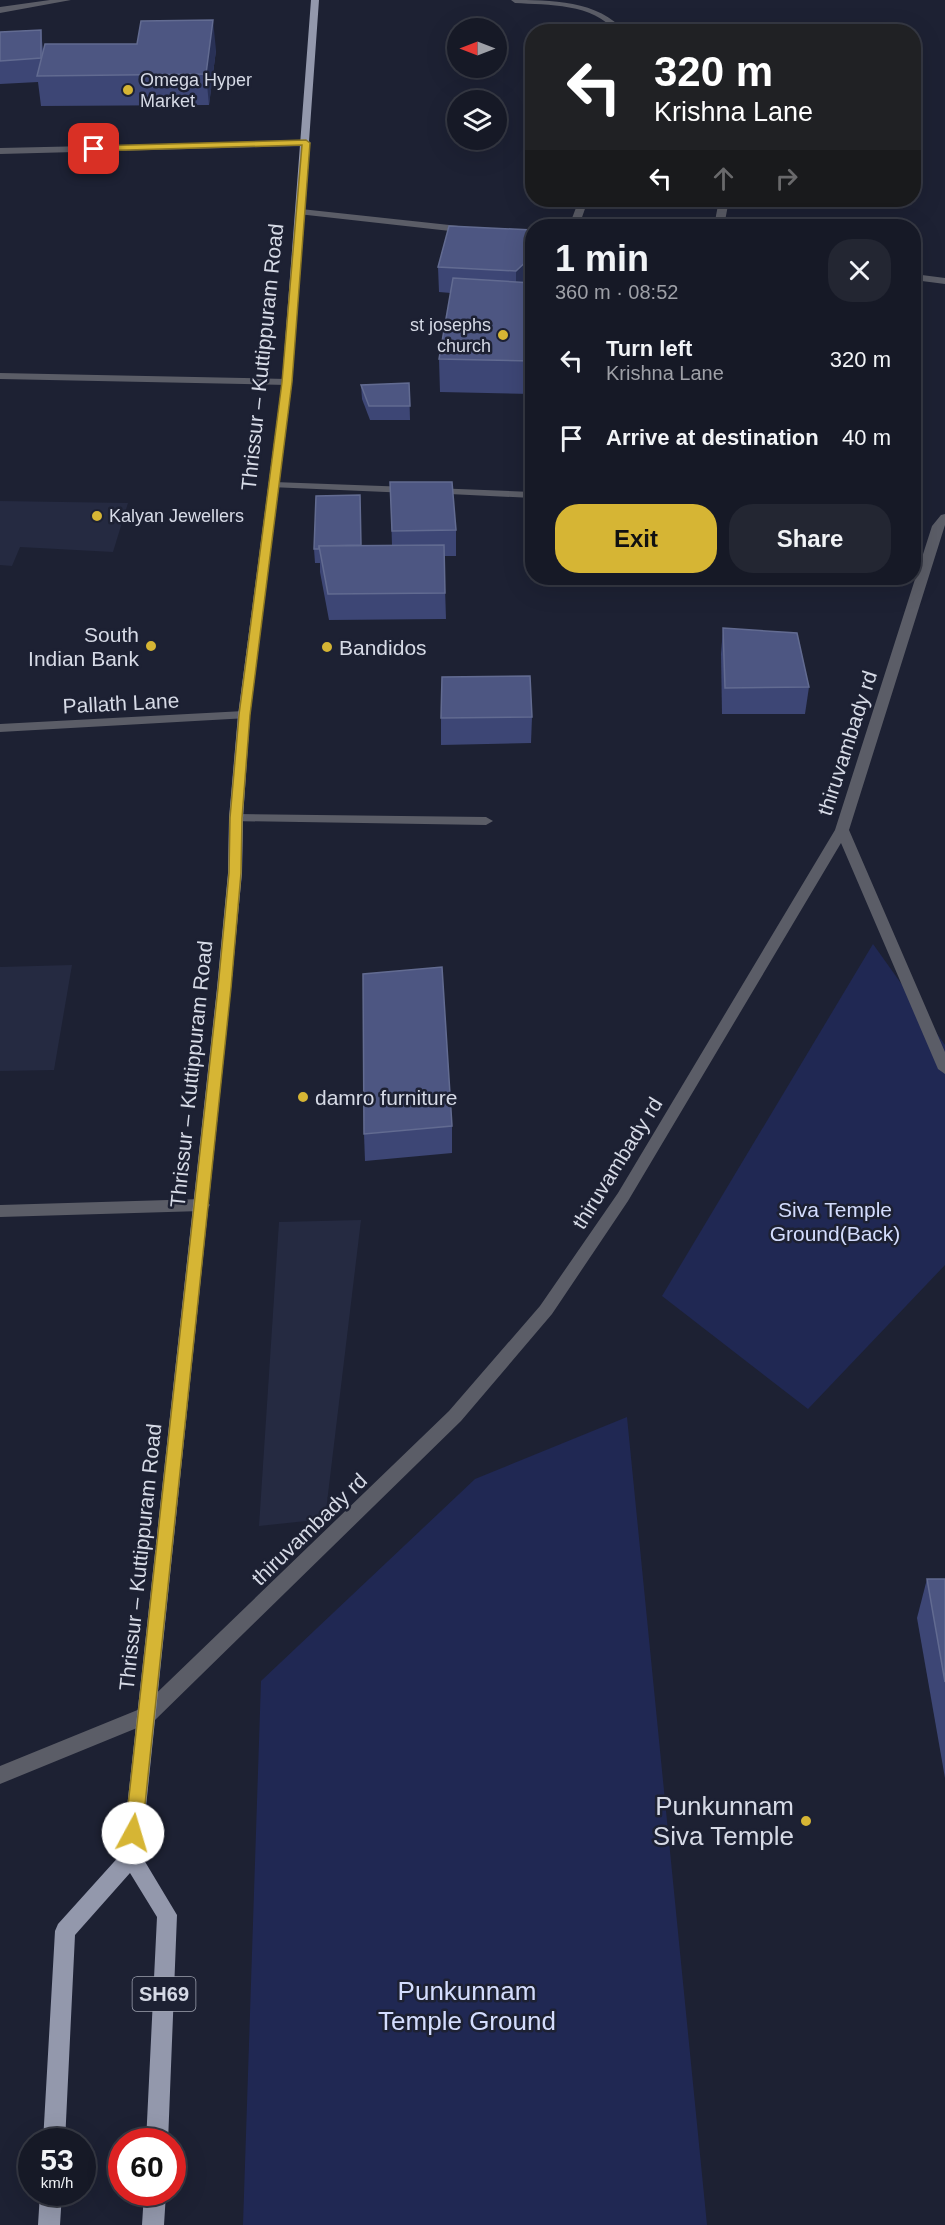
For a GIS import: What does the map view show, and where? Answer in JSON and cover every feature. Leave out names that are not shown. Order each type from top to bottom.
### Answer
[{"type":"main road","name":"Thrissur – Kuttippuram Road","points":[[131,1857],[202,1205],[235,873],[236,818],[244,715],[287,382],[315,0]]},
{"type":"main road","points":[[55,2128],[65,1930],[131,1857]]},
{"type":"main road","name":"SH69","points":[[131,1857],[167,1915],[158,2128]]},
{"type":"main road","points":[[49,2225],[50,2206]]},
{"type":"main road","points":[[153,2225],[154,2206]]},
{"type":"street","points":[[0,10],[67,0]]},
{"type":"street","points":[[515,0],[566,4],[606,15],[614,24]]},
{"type":"street","points":[[0,151],[306,143]]},
{"type":"street","points":[[301,212],[475,231]]},
{"type":"street","points":[[921,278],[945,281]]},
{"type":"street","points":[[0,376],[287,382]]},
{"type":"street","points":[[274,485],[525,495]]},
{"type":"street","name":"thiruvambady rd","points":[[921,580],[938,526],[945,517]]},
{"type":"street","name":"thiruvambady rd","points":[[147,1715],[455,1416],[546,1310],[623,1197],[842,830],[919,585]]},
{"type":"street","name":"Pallath Lane","points":[[0,728],[244,715]]},
{"type":"street","points":[[236,818],[486,821]]},
{"type":"street","points":[[842,830],[945,1069]]},
{"type":"street","points":[[0,1211],[202,1205]]},
{"type":"street","points":[[0,1774],[147,1715]]},
{"type":"shaded area","points":[[0,501],[128,503],[113,552],[20,547],[12,566],[0,565]]},
{"type":"shaded area","points":[[72,965],[54,1070],[0,1071],[0,967]]},
{"type":"shaded area","points":[[361,1220],[325,1519],[259,1526],[279,1222]]},
{"type":"green space","name":"Siva Temple Ground(Back)","points":[[873,944],[945,1045],[945,1265],[808,1409],[662,1296]]},
{"type":"green space","name":"Punkunnam Temple Ground","points":[[627,1417],[707,2225],[243,2225],[261,1681],[475,1479]]},
{"type":"building","points":[[213,20],[206,74],[37,76],[45,44],[137,44],[141,21]]},
{"type":"building","points":[[41,30],[41,58],[0,61],[0,32]]},
{"type":"building","points":[[449,226],[525,230],[525,263],[516,271],[438,267]]},
{"type":"building","points":[[453,278],[525,283],[525,361],[439,359]]},
{"type":"building","points":[[409,383],[410,406],[369,406],[361,385]]},
{"type":"building","points":[[390,482],[452,482],[456,530],[392,531]]},
{"type":"building","points":[[360,495],[361,545],[319,546],[319,549],[314,549],[316,496]]},
{"type":"building","points":[[444,545],[445,593],[328,594],[319,546]]},
{"type":"building","points":[[723,628],[797,633],[809,687],[725,688]]},
{"type":"building","points":[[530,676],[532,717],[441,718],[442,677]]},
{"type":"building","points":[[442,967],[452,1126],[364,1134],[363,974]]},
{"type":"building","points":[[927,1579],[945,1579],[945,1682]]},
{"type":"place","name":"Omega Hyper Market","points":[[128,90]]},
{"type":"place","name":"st josephs church","points":[[503,335]]},
{"type":"place","name":"Kalyan Jewellers","points":[[97,516]]},
{"type":"place","name":"South Indian Bank","points":[[151,646]]},
{"type":"place","name":"Bandidos","points":[[327,647]]},
{"type":"place","name":"damro furniture","points":[[303,1097]]},
{"type":"place","name":"Punkunnam Siva Temple","points":[[806,1821]]},
{"type":"route","points":[[94,149],[306,143],[287,382],[244,715],[236,818],[235,873],[224,988],[133,1833]]}]
